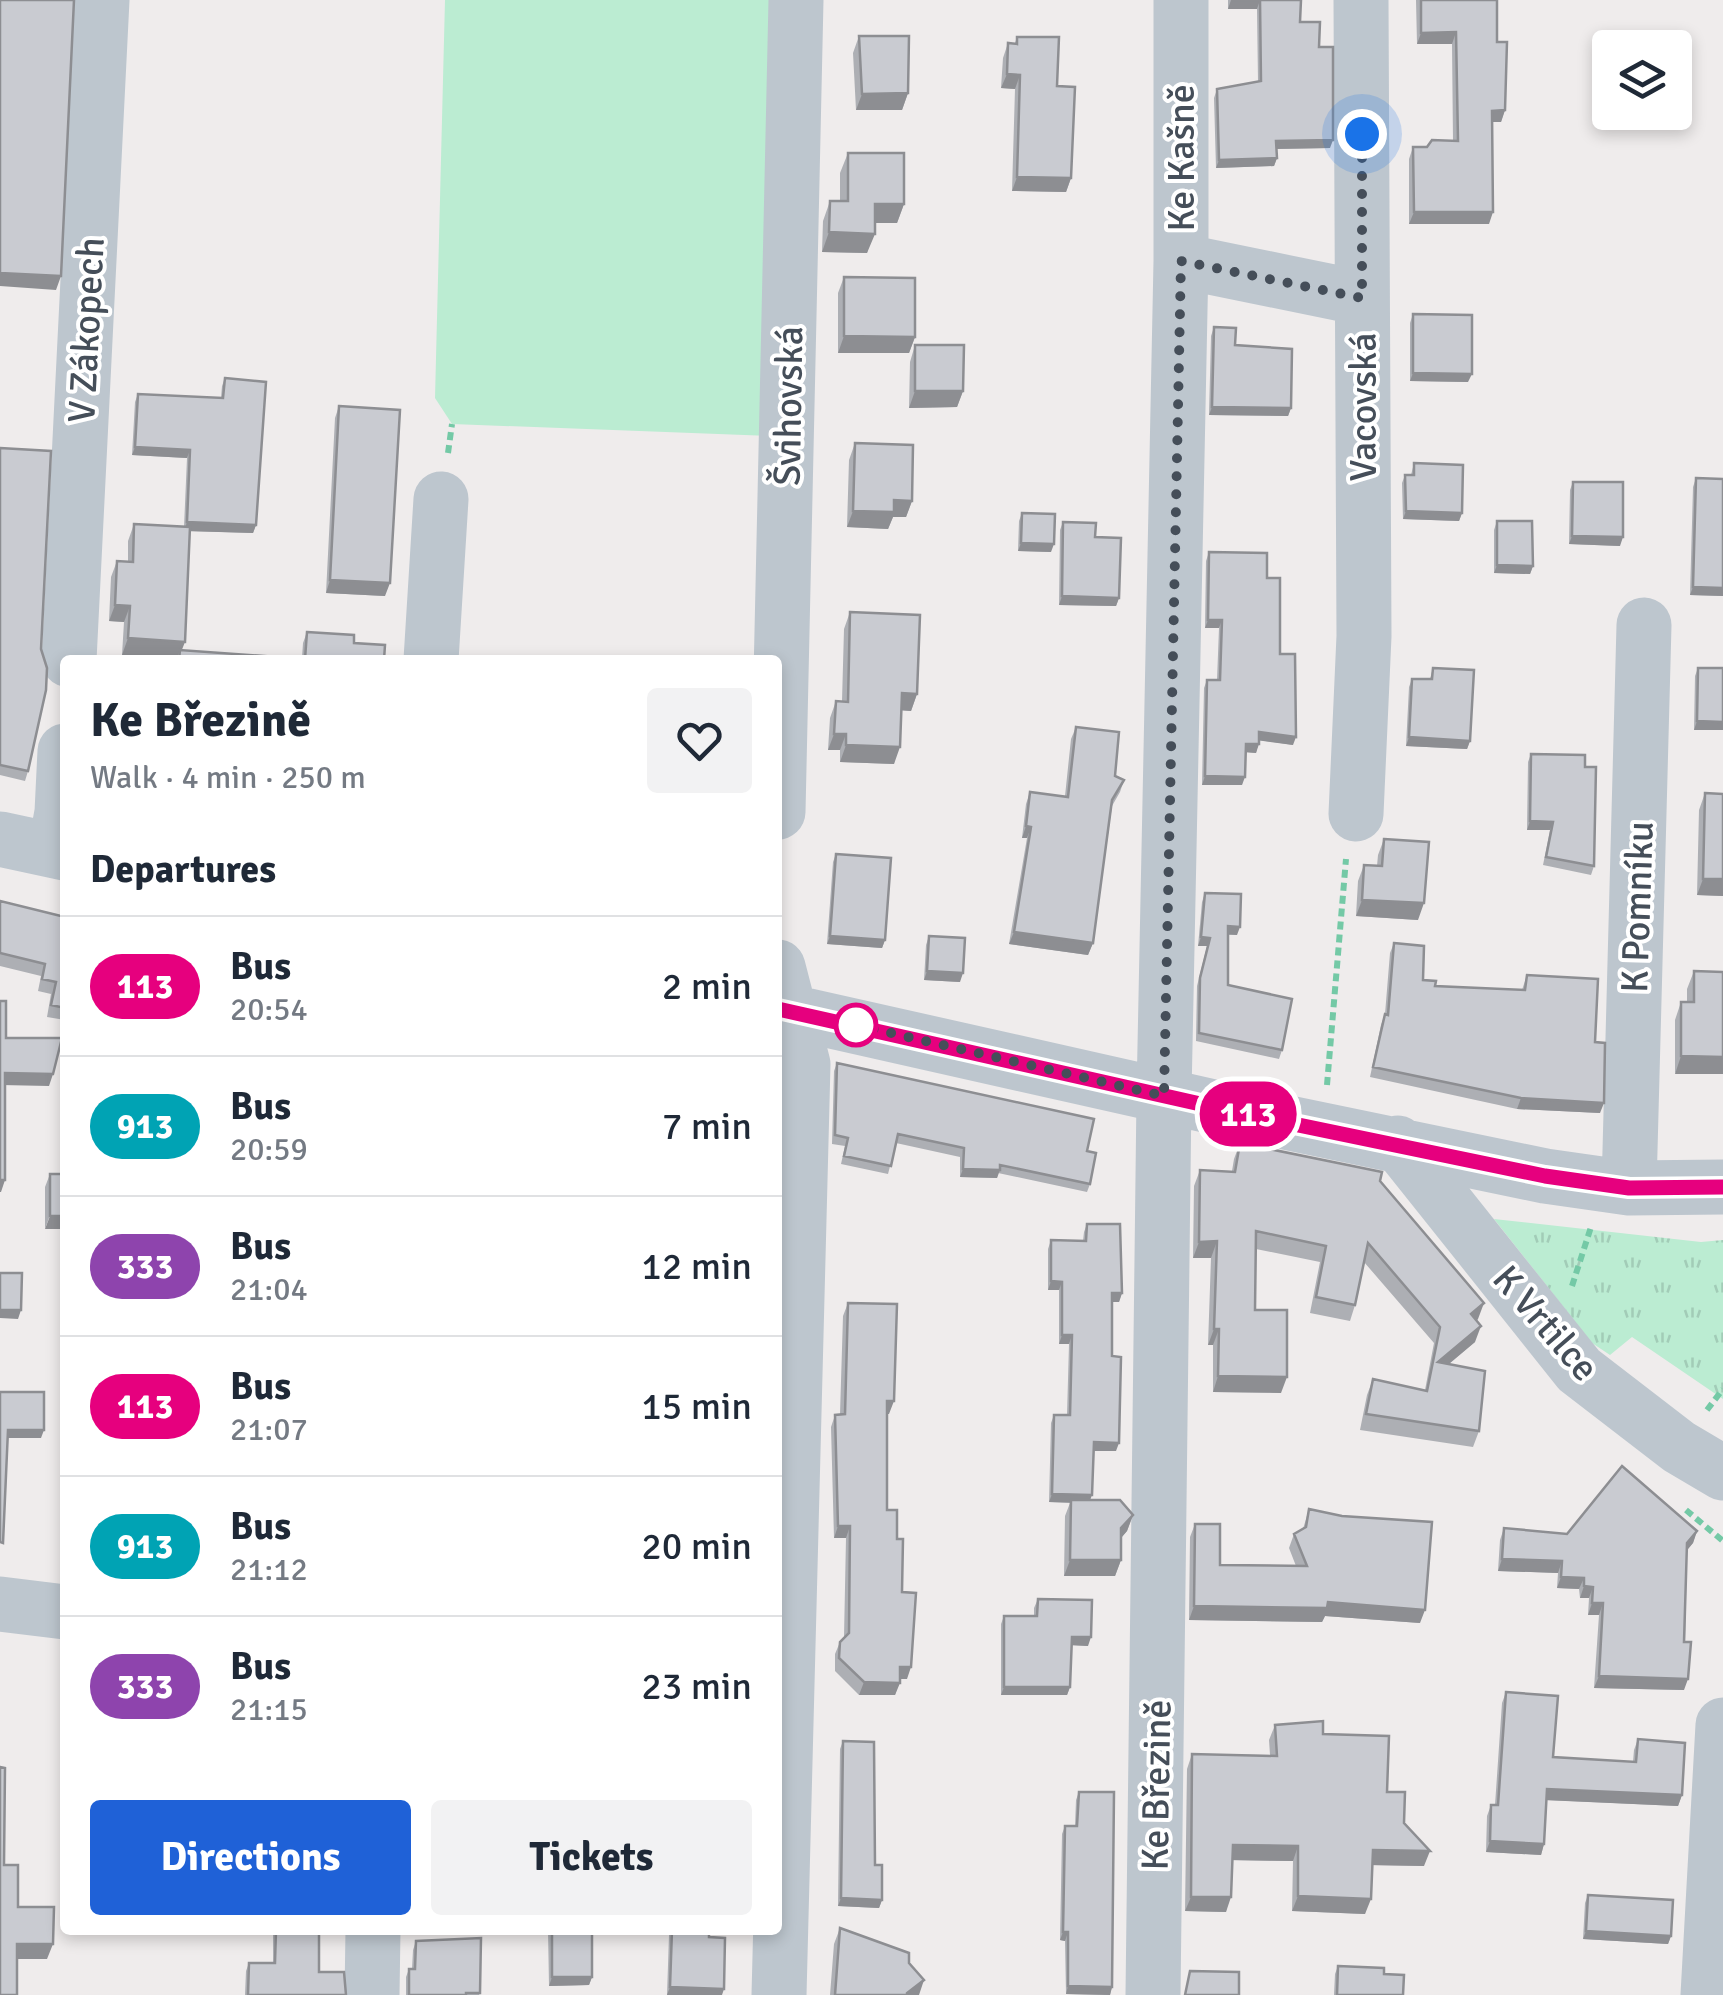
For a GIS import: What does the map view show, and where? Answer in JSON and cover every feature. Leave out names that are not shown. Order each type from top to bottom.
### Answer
[{"type":"street","name":"V Zákopech","points":[[70,655],[102,0]]},
{"type":"street","name":"Švihovská","points":[[781,655],[796,0]]},
{"type":"street","name":"Ke Kašně","points":[[1164,1096],[1181,261],[1181,0]]},
{"type":"street","name":"Vacovská","points":[[1356,814],[1364,636],[1360,0]]},
{"type":"street","points":[[1181,261],[1362,298]]},
{"type":"street","points":[[431,655],[441,498]]},
{"type":"street","name":"K Pomníku","points":[[1612,1202],[1644,625]]},
{"type":"street","points":[[0,839],[60,852]]},
{"type":"street","points":[[782,996],[1164,1096],[1545,1176],[1612,1202],[1723,1187]]},
{"type":"street","points":[[782,996],[803,1064],[782,1846]]},
{"type":"street","name":"Ke Březině","points":[[1153,1995],[1164,1096]]},
{"type":"street","name":"K Vrtilce","points":[[1398,1143],[1579,1370],[1680,1447],[1723,1473]]},
{"type":"street","points":[[0,1604],[60,1611]]},
{"type":"street","points":[[1708,1995],[1723,1725]]},
{"type":"street","points":[[372,1935],[372,1995]]},
{"type":"street","points":[[778,1995],[780,1935]]},
{"type":"path","points":[[1326,1096],[1348,827],[1356,814]]},
{"type":"path","points":[[1555,1340],[1612,1202]]},
{"type":"green space","points":[[445,0],[778,0],[771,436],[452,424],[435,398]]},
{"type":"green space","points":[[1494,1219],[1701,1242],[1723,1240],[1723,1399],[1632,1337],[1610,1355],[1592,1343]]},
{"type":"building","points":[[0,0],[74,0],[61,276],[0,273]]},
{"type":"building","points":[[1260,0],[1301,0],[1300,22],[1320,22],[1319,47],[1333,47],[1333,140],[1276,141],[1277,158],[1219,160],[1217,89],[1261,81]]},
{"type":"building","points":[[1421,0],[1497,0],[1497,42],[1507,42],[1505,110],[1492,111],[1493,212],[1414,212],[1413,147],[1427,147],[1432,140],[1458,141],[1456,32],[1421,33]]},
{"type":"building","points":[[859,36],[909,36],[908,93],[862,94]]},
{"type":"building","points":[[1017,37],[1059,37],[1057,86],[1075,87],[1071,178],[1017,177],[1020,75],[1007,74],[1008,43],[1017,44]]},
{"type":"building","points":[[848,153],[904,153],[904,204],[875,204],[875,234],[829,232],[830,201],[848,201]]},
{"type":"building","points":[[844,277],[915,278],[915,337],[844,336]]},
{"type":"building","points":[[1413,314],[1472,315],[1472,374],[1413,373]]},
{"type":"building","points":[[1214,327],[1236,328],[1235,345],[1292,349],[1291,408],[1212,407]]},
{"type":"building","points":[[915,345],[964,345],[963,391],[915,391]]},
{"type":"building","points":[[225,378],[266,382],[256,525],[187,522],[190,450],[135,447],[138,394],[223,398]]},
{"type":"building","points":[[339,406],[400,410],[390,583],[330,580]]},
{"type":"building","points":[[855,443],[913,445],[912,501],[894,500],[894,512],[853,511]]},
{"type":"building","points":[[0,448],[51,451],[41,649],[47,668],[46,690],[28,771],[0,765]]},
{"type":"building","points":[[1414,463],[1463,465],[1462,513],[1406,511],[1405,475],[1414,475]]},
{"type":"building","points":[[1696,478],[1723,479],[1723,588],[1693,587]]},
{"type":"building","points":[[1573,482],[1623,482],[1623,537],[1572,536]]},
{"type":"building","points":[[1022,513],[1055,514],[1054,544],[1021,543]]},
{"type":"building","points":[[1497,521],[1532,521],[1533,566],[1497,565]]},
{"type":"building","points":[[1063,522],[1096,523],[1095,537],[1121,538],[1119,598],[1062,596]]},
{"type":"building","points":[[134,524],[190,527],[185,642],[128,638],[130,606],[115,605],[117,561],[133,562]]},
{"type":"building","points":[[1209,552],[1267,553],[1267,578],[1280,578],[1280,654],[1295,654],[1296,737],[1259,732],[1259,744],[1246,744],[1245,777],[1205,776],[1207,680],[1220,680],[1222,620],[1208,620]]},
{"type":"building","points":[[850,612],[920,615],[917,694],[902,693],[900,747],[846,745],[846,734],[834,734],[836,701],[848,702]]},
{"type":"building","points":[[307,632],[354,635],[354,643],[385,645],[384,655],[305,655]]},
{"type":"building","points":[[180,650],[249,655],[180,655]]},
{"type":"building","points":[[1433,668],[1474,670],[1470,741],[1409,737],[1412,679],[1432,679]]},
{"type":"building","points":[[1698,668],[1723,668],[1723,722],[1697,721]]},
{"type":"building","points":[[1076,727],[1119,732],[1115,776],[1124,780],[1112,800],[1093,943],[1014,932],[1031,827],[1026,826],[1030,792],[1068,797]]},
{"type":"building","points":[[1531,754],[1585,755],[1585,767],[1596,767],[1594,866],[1546,857],[1553,822],[1530,821]]},
{"type":"building","points":[[1705,793],[1723,794],[1723,879],[1703,879]]},
{"type":"building","points":[[1384,839],[1429,842],[1424,903],[1362,900],[1364,865],[1382,866]]},
{"type":"building","points":[[836,854],[891,858],[885,940],[830,936]]},
{"type":"building","points":[[1205,893],[1241,894],[1240,927],[1228,926],[1228,985],[1292,999],[1282,1050],[1199,1033],[1200,978],[1210,938],[1201,937]]},
{"type":"building","points":[[0,901],[60,916],[60,1007],[51,1005],[56,982],[42,979],[45,964],[0,953]]},
{"type":"building","points":[[929,936],[965,938],[963,973],[927,971]]},
{"type":"building","points":[[1394,943],[1424,946],[1423,980],[1436,981],[1435,986],[1525,990],[1527,975],[1598,979],[1595,1042],[1605,1043],[1604,1103],[1521,1098],[1373,1067],[1385,1014],[1388,1015]]},
{"type":"building","points":[[1694,971],[1723,972],[1723,1057],[1681,1056],[1681,1002],[1694,1002]]},
{"type":"building","points":[[0,1001],[6,1001],[6,1038],[60,1038],[60,1046],[53,1074],[5,1073],[5,1180],[0,1180]]},
{"type":"building","points":[[837,1063],[1094,1119],[1087,1151],[1096,1153],[1090,1184],[1000,1165],[1000,1170],[963,1169],[964,1148],[898,1134],[891,1166],[844,1156],[848,1138],[835,1135]]},
{"type":"building","points":[[1240,1143],[1382,1172],[1380,1181],[1484,1303],[1471,1314],[1481,1326],[1438,1362],[1485,1371],[1479,1431],[1366,1414],[1373,1379],[1427,1391],[1440,1327],[1368,1243],[1355,1305],[1316,1297],[1326,1246],[1256,1231],[1255,1310],[1287,1310],[1287,1377],[1218,1376],[1219,1329],[1214,1329],[1217,1241],[1199,1242],[1200,1170],[1235,1172]]},
{"type":"building","points":[[50,1174],[60,1174],[60,1216],[50,1216]]},
{"type":"building","points":[[1087,1224],[1120,1224],[1122,1293],[1112,1293],[1112,1356],[1121,1357],[1119,1443],[1094,1442],[1092,1495],[1052,1494],[1054,1415],[1070,1415],[1072,1335],[1062,1335],[1062,1282],[1051,1281],[1051,1240],[1086,1241]]},
{"type":"building","points":[[0,1273],[22,1273],[21,1310],[0,1310]]},
{"type":"building","points":[[848,1303],[897,1304],[894,1401],[887,1401],[887,1510],[897,1510],[897,1539],[903,1539],[902,1592],[916,1593],[911,1667],[900,1667],[900,1683],[864,1682],[839,1658],[840,1642],[849,1633],[850,1526],[838,1526],[835,1415],[845,1414]]},
{"type":"building","points":[[0,1392],[44,1392],[44,1430],[8,1430],[3,1543],[0,1542]]},
{"type":"building","points":[[1622,1466],[1697,1531],[1687,1543],[1684,1642],[1691,1642],[1688,1679],[1599,1676],[1603,1603],[1592,1603],[1593,1587],[1584,1586],[1584,1578],[1561,1577],[1562,1561],[1502,1559],[1504,1528],[1567,1534]]},
{"type":"building","points":[[1071,1500],[1120,1500],[1133,1515],[1121,1528],[1121,1560],[1070,1560]]},
{"type":"building","points":[[1309,1509],[1342,1516],[1432,1522],[1425,1610],[1328,1602],[1327,1608],[1194,1606],[1195,1524],[1220,1524],[1220,1565],[1307,1566],[1294,1534],[1306,1527]]},
{"type":"building","points":[[1038,1599],[1092,1600],[1091,1637],[1072,1637],[1070,1687],[1004,1687],[1004,1616],[1037,1616]]},
{"type":"building","points":[[1506,1692],[1558,1696],[1553,1757],[1636,1762],[1638,1739],[1685,1743],[1682,1795],[1547,1789],[1544,1844],[1490,1841],[1491,1805],[1498,1805]]},
{"type":"building","points":[[1323,1721],[1323,1734],[1389,1736],[1387,1792],[1405,1792],[1404,1823],[1430,1851],[1373,1850],[1371,1899],[1298,1896],[1298,1846],[1233,1845],[1231,1897],[1191,1897],[1192,1754],[1277,1756],[1275,1725]]},
{"type":"building","points":[[843,1741],[874,1742],[875,1865],[882,1865],[882,1900],[841,1898]]},
{"type":"building","points":[[0,1767],[5,1768],[4,1865],[18,1865],[18,1907],[54,1907],[53,1944],[17,1944],[17,1995],[0,1995]]},
{"type":"building","points":[[1079,1792],[1114,1792],[1112,1987],[1068,1986],[1068,1932],[1063,1932],[1065,1826],[1077,1826]]},
{"type":"building","points":[[1588,1895],[1673,1900],[1671,1936],[1586,1931]]},
{"type":"building","points":[[840,1928],[909,1953],[909,1963],[924,1980],[907,1995],[835,1995]]},
{"type":"building","points":[[276,1935],[319,1935],[319,1972],[344,1972],[346,1995],[248,1995],[249,1963],[275,1963]]},
{"type":"building","points":[[552,1935],[592,1935],[592,1977],[552,1977]]},
{"type":"building","points":[[672,1935],[725,1938],[724,1989],[670,1987]]},
{"type":"building","points":[[481,1938],[480,1993],[409,1995],[409,1969],[415,1969],[416,1941]]},
{"type":"building","points":[[1338,1966],[1384,1968],[1384,1974],[1404,1975],[1403,1995],[1337,1995]]},
{"type":"building","points":[[1190,1971],[1239,1972],[1239,1995],[1185,1995]]},
{"type":"bus line","name":"113","points":[[782,1010],[1236,1112],[1545,1176],[1629,1188],[1723,1187]]},
{"type":"route","points":[[856,1025],[1164,1096],[1181,261],[1362,298],[1362,134]]}]
